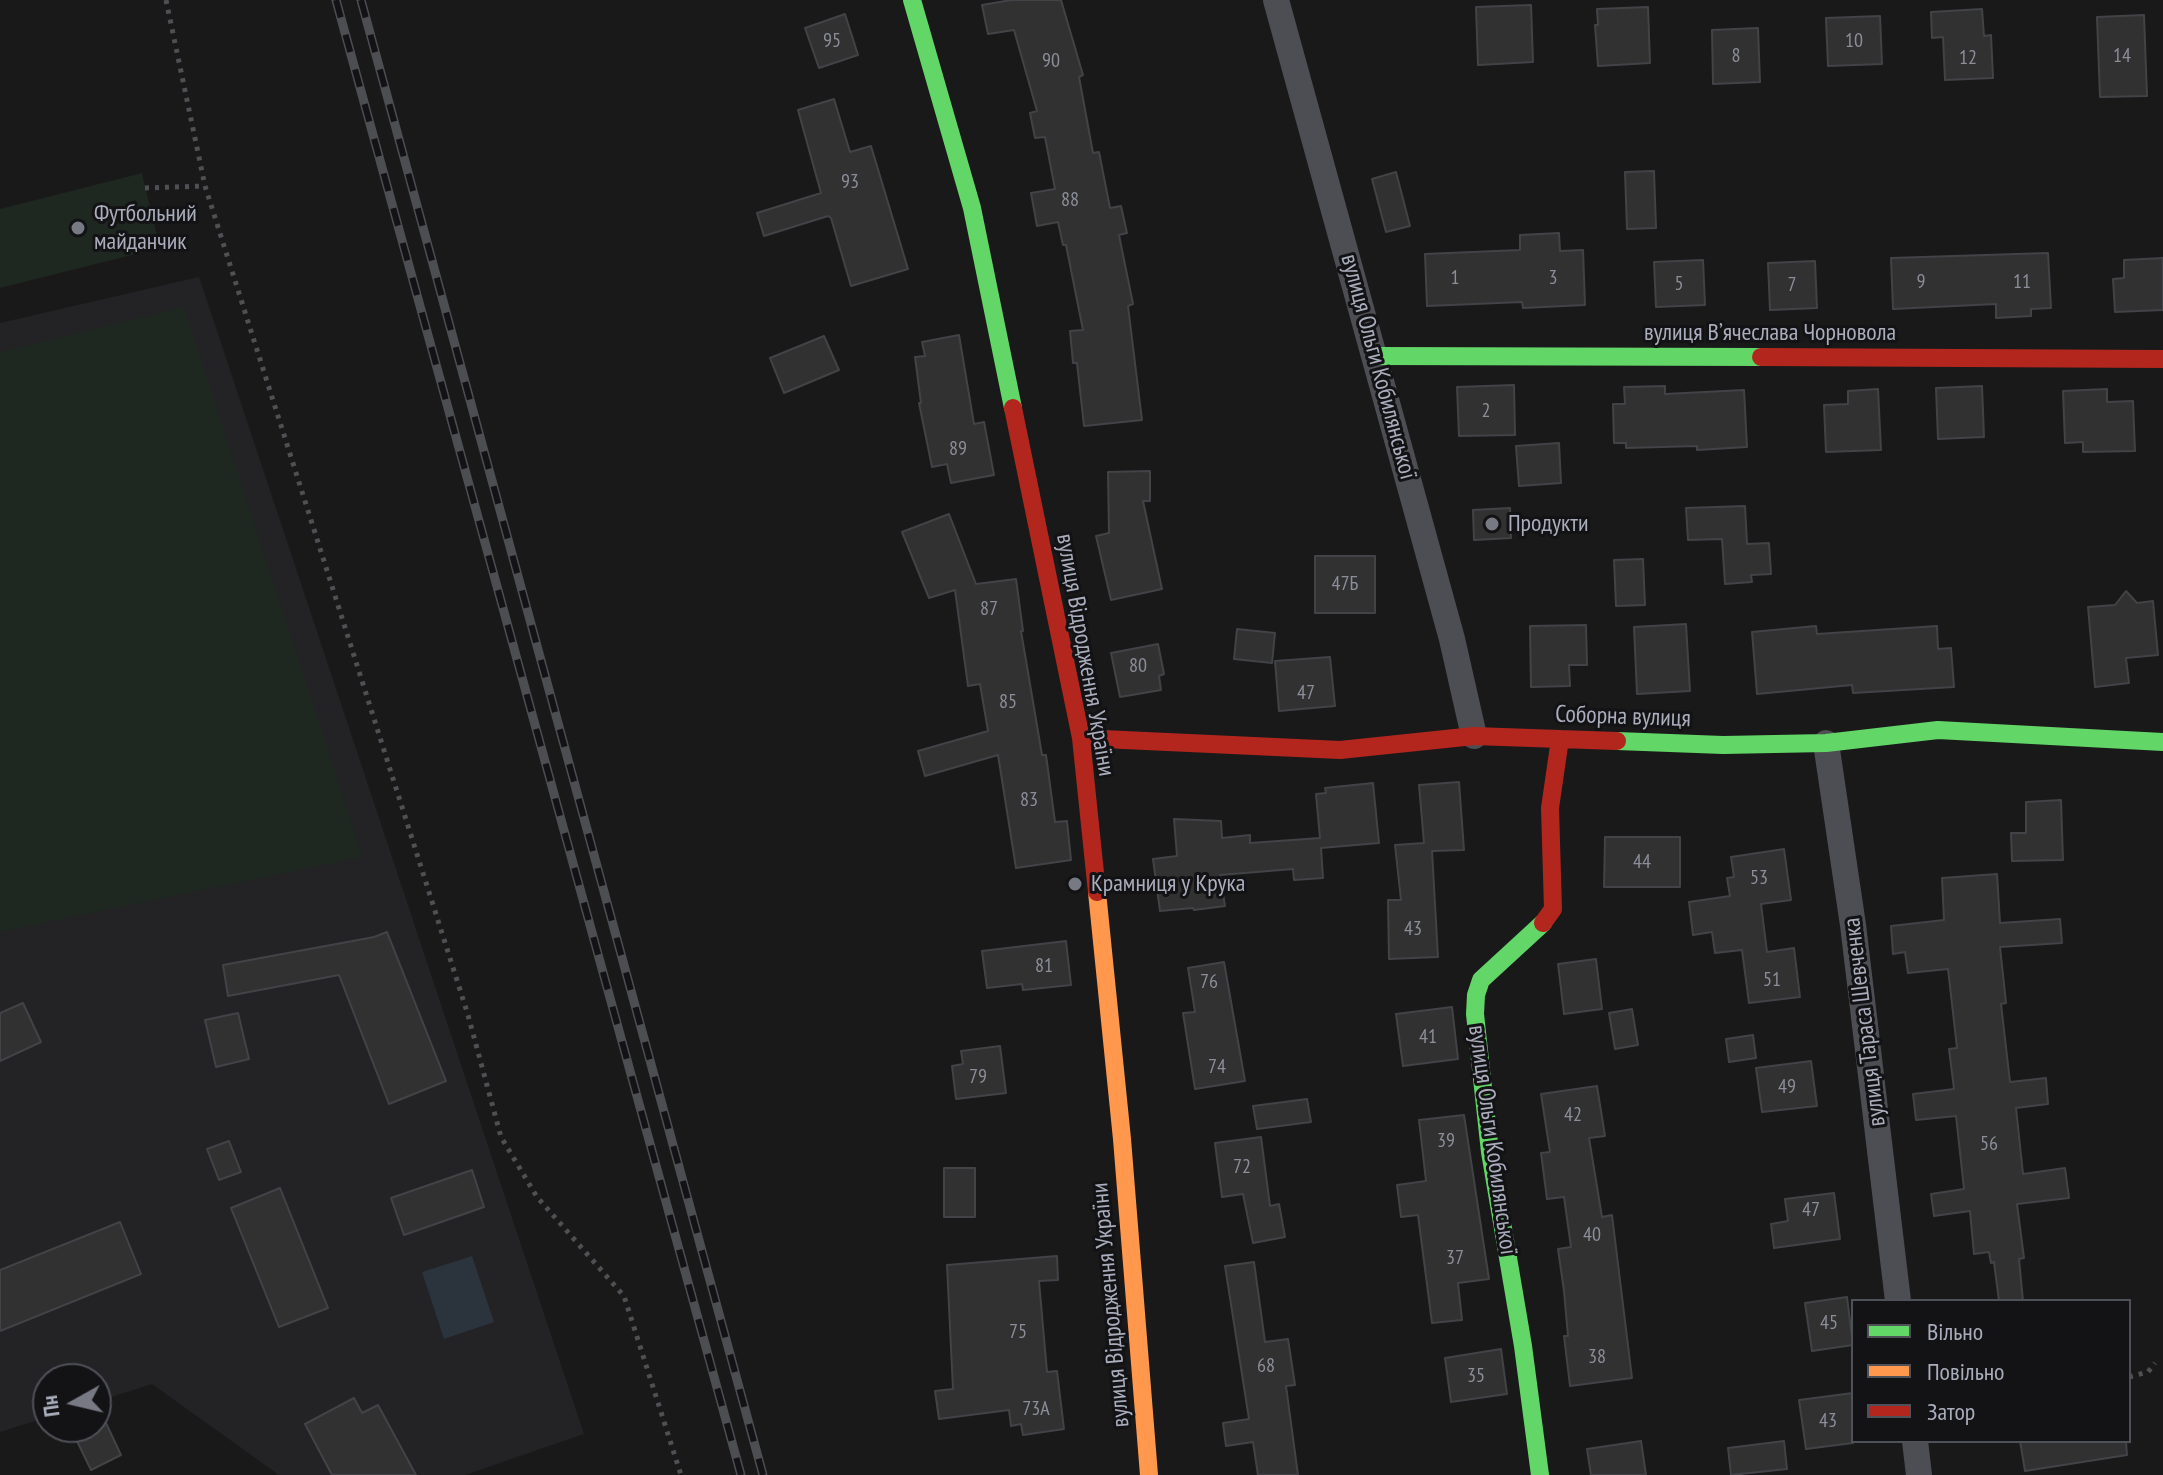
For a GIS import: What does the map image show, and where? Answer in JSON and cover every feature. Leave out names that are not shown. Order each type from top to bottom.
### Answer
[{"type":"street","name":"вулиця Відродження України","points":[[912,0],[972,208],[1081,738],[1122,1139],[1149,1475]]},
{"type":"street","name":"вулиця Ольги Кобилянської","points":[[1276,0],[1376,356],[1452,639],[1474,736]]},
{"type":"street","name":"вулиця Вʼячеслава Чорновола","points":[[1376,356],[2163,359]]},
{"type":"street","name":"Соборна вулиця","points":[[1081,738],[1340,750],[1474,736],[1723,745],[1826,743],[1938,730],[2163,742]]},
{"type":"street","name":"вулиця Ольги Кобилянської","points":[[1540,1475],[1523,1346],[1490,1152],[1475,1014],[1481,980],[1548,919],[1553,909],[1550,808],[1560,739]]},
{"type":"street","name":"вулиця Тараса Шевченка","points":[[1826,743],[1853,925],[1898,1299]]},
{"type":"street","points":[[1915,1443],[1919,1475]]},
{"type":"path","points":[[166,0],[205,186],[468,1015],[501,1137],[537,1197],[624,1296],[681,1475]]},
{"type":"path","points":[[145,188],[205,186]]},
{"type":"path","points":[[2131,1376],[2148,1372],[2155,1363]]},
{"type":"shaded area","name":"Футбольний майданчик","points":[[142,173],[160,248],[0,288],[0,209]]},
{"type":"shaded area","points":[[199,277],[584,1434],[465,1475],[279,1475],[152,1384],[112,1397],[112,1363],[32,1363],[32,1422],[0,1432],[0,323]]},
{"type":"shaded area","points":[[184,307],[363,857],[0,932],[0,352]]},
{"type":"shaded area","points":[[472,1256],[494,1322],[444,1339],[422,1272]]},
{"type":"building","points":[[1011,0],[1061,0],[1083,75],[1079,77],[1093,153],[1099,152],[1110,208],[1121,206],[1127,233],[1119,235],[1133,304],[1128,306],[1142,420],[1084,426],[1070,331],[1083,330],[1066,245],[1063,245],[1058,222],[1037,226],[1031,193],[1055,189],[1045,137],[1035,138],[1030,113],[1037,111],[1014,30],[988,34],[982,5]]},
{"type":"building","points":[[1531,5],[1533,62],[1478,65],[1476,7]]},
{"type":"building","points":[[1648,7],[1650,63],[1598,66],[1597,9]]},
{"type":"building","points":[[1982,9],[1984,36],[1991,35],[1993,78],[1945,80],[1943,37],[1932,38],[1931,12]]},
{"type":"building","points":[[845,14],[858,55],[819,68],[805,28]]},
{"type":"building","points":[[2144,15],[2147,96],[2100,97],[2097,17]]},
{"type":"building","points":[[1880,16],[1882,64],[1828,66],[1826,18]]},
{"type":"building","points":[[1758,28],[1760,82],[1713,84],[1712,30]]},
{"type":"building","points":[[834,99],[850,152],[871,146],[908,269],[851,286],[831,218],[828,216],[764,236],[757,213],[821,193],[798,110]]},
{"type":"building","points":[[1654,171],[1656,228],[1627,229],[1625,172]]},
{"type":"building","points":[[1396,172],[1410,226],[1386,232],[1372,179]]},
{"type":"building","points":[[1559,233],[1560,251],[1583,250],[1585,305],[1523,308],[1522,302],[1427,306],[1425,254],[1520,250],[1520,235]]},
{"type":"building","points":[[2048,253],[2051,308],[2031,309],[2031,316],[1996,318],[1996,304],[1893,309],[1891,258]]},
{"type":"building","points":[[2163,258],[2163,310],[2115,312],[2113,279],[2124,278],[2124,260]]},
{"type":"building","points":[[1703,260],[1705,305],[1656,307],[1654,262]]},
{"type":"building","points":[[1815,261],[1817,308],[1770,310],[1768,263]]},
{"type":"building","points":[[959,335],[974,424],[984,422],[994,475],[951,483],[947,464],[932,467],[919,403],[915,357],[925,356],[922,342]]},
{"type":"building","points":[[824,336],[839,370],[784,393],[770,358]]},
{"type":"building","points":[[1514,385],[1515,435],[1459,436],[1457,387]]},
{"type":"building","points":[[1665,386],[1665,394],[1744,390],[1747,447],[1697,450],[1697,446],[1626,448],[1626,443],[1614,443],[1613,404],[1625,404],[1624,387]]},
{"type":"building","points":[[1982,386],[1984,437],[1938,439],[1936,388]]},
{"type":"building","points":[[1878,389],[1881,450],[1826,452],[1824,405],[1848,404],[1848,391]]},
{"type":"building","points":[[2107,389],[2107,402],[2133,401],[2135,451],[2083,452],[2083,442],[2065,443],[2063,391]]},
{"type":"building","points":[[1559,443],[1561,483],[1519,486],[1516,446]]},
{"type":"building","points":[[1150,471],[1150,501],[1143,501],[1162,589],[1111,600],[1096,536],[1109,533],[1108,472]]},
{"type":"building","points":[[1745,506],[1747,544],[1769,543],[1771,574],[1751,575],[1752,582],[1725,584],[1722,539],[1688,540],[1686,508]]},
{"type":"building","name":"Продукти","points":[[1510,508],[1511,538],[1474,540],[1473,510]]},
{"type":"building","points":[[949,514],[976,584],[1016,579],[1021,631],[1042,755],[1046,755],[1055,822],[1067,821],[1071,860],[1016,868],[998,755],[925,776],[918,751],[988,731],[980,684],[968,686],[955,590],[929,598],[902,532]]},
{"type":"building","points":[[1315,556],[1375,556],[1375,613],[1315,613]]},
{"type":"building","points":[[1643,559],[1645,605],[1616,606],[1614,560]]},
{"type":"building","points":[[2126,591],[2137,603],[2153,601],[2158,655],[2126,658],[2129,683],[2095,687],[2088,607],[2115,605]]},
{"type":"building","points":[[1686,624],[1690,691],[1637,694],[1634,627]]},
{"type":"building","points":[[1586,625],[1587,665],[1569,665],[1570,686],[1531,687],[1530,626]]},
{"type":"building","points":[[1816,626],[1817,634],[1937,626],[1938,649],[1951,648],[1954,687],[1853,693],[1852,685],[1757,694],[1752,632]]},
{"type":"building","points":[[1237,629],[1275,633],[1272,663],[1234,659]]},
{"type":"building","points":[[1158,644],[1164,674],[1159,676],[1161,690],[1120,697],[1111,653]]},
{"type":"building","points":[[1330,657],[1335,706],[1279,711],[1275,661]]},
{"type":"building","points":[[1459,782],[1464,850],[1432,851],[1438,957],[1389,959],[1388,900],[1401,900],[1395,845],[1424,843],[1419,785]]},
{"type":"building","points":[[1373,783],[1379,843],[1321,848],[1323,878],[1294,880],[1293,869],[1220,875],[1225,906],[1160,911],[1153,859],[1177,856],[1174,819],[1221,821],[1222,838],[1250,835],[1250,843],[1320,838],[1316,794],[1326,793],[1325,788]]},
{"type":"building","points":[[2061,800],[2063,860],[2012,861],[2011,833],[2026,833],[2026,802]]},
{"type":"building","points":[[1605,837],[1680,837],[1680,887],[1604,887]]},
{"type":"building","points":[[1784,849],[1791,900],[1761,904],[1767,952],[1794,948],[1800,997],[1749,1003],[1742,950],[1715,953],[1712,932],[1693,935],[1689,902],[1730,896],[1727,878],[1734,877],[1731,857]]},
{"type":"building","points":[[1997,874],[2000,923],[2060,919],[2062,943],[2000,947],[2006,1003],[2001,1004],[2010,1082],[2046,1078],[2048,1104],[2016,1108],[2023,1174],[2065,1168],[2069,1198],[2017,1204],[2024,1258],[2019,1259],[2023,1299],[1999,1299],[1994,1262],[1991,1263],[1989,1252],[1974,1254],[1970,1211],[1934,1216],[1931,1194],[1964,1189],[1956,1116],[1916,1120],[1913,1094],[1954,1089],[1949,1049],[1957,1048],[1948,969],[1908,973],[1905,952],[1893,954],[1891,926],[1944,920],[1942,878]]},
{"type":"building","points":[[387,932],[446,1081],[389,1104],[339,975],[228,996],[223,965]]},
{"type":"building","points":[[1066,941],[1071,985],[1023,990],[1022,984],[987,988],[982,951]]},
{"type":"building","points":[[1596,959],[1602,1009],[1564,1014],[1558,964]]},
{"type":"building","points":[[1224,962],[1245,1081],[1195,1089],[1183,1013],[1195,1012],[1188,968]]},
{"type":"building","points":[[23,1003],[41,1042],[0,1061],[0,1013]]},
{"type":"building","points":[[1452,1007],[1458,1059],[1403,1066],[1396,1014]]},
{"type":"building","points":[[1632,1009],[1638,1045],[1615,1049],[1609,1013]]},
{"type":"building","points":[[238,1013],[249,1059],[216,1067],[205,1020]]},
{"type":"building","points":[[1753,1035],[1756,1058],[1729,1062],[1726,1039]]},
{"type":"building","points":[[1000,1046],[1006,1093],[956,1099],[952,1066],[963,1064],[961,1051]]},
{"type":"building","points":[[1811,1061],[1817,1106],[1762,1112],[1756,1068]]},
{"type":"building","points":[[1597,1086],[1605,1136],[1589,1138],[1602,1217],[1612,1215],[1632,1378],[1570,1386],[1558,1249],[1571,1247],[1564,1197],[1547,1199],[1541,1153],[1550,1152],[1541,1094]]},
{"type":"building","points":[[1307,1099],[1311,1122],[1257,1129],[1253,1106]]},
{"type":"building","points":[[1464,1115],[1489,1279],[1458,1283],[1462,1320],[1432,1323],[1418,1215],[1401,1217],[1397,1185],[1426,1181],[1419,1120]]},
{"type":"building","points":[[1261,1137],[1270,1206],[1279,1204],[1285,1237],[1253,1243],[1243,1194],[1222,1197],[1215,1143]]},
{"type":"building","points":[[229,1141],[241,1172],[219,1180],[207,1149]]},
{"type":"building","points":[[944,1168],[975,1168],[975,1217],[944,1217]]},
{"type":"building","points":[[472,1170],[484,1207],[404,1235],[391,1198]]},
{"type":"building","points":[[280,1188],[328,1308],[279,1327],[231,1208]]},
{"type":"building","points":[[1834,1193],[1840,1239],[1774,1248],[1771,1224],[1788,1221],[1785,1199]]},
{"type":"building","points":[[120,1222],[141,1274],[0,1331],[0,1270]]},
{"type":"building","points":[[1057,1256],[1058,1280],[1039,1281],[1047,1372],[1057,1371],[1064,1429],[1023,1435],[1021,1424],[1011,1426],[1009,1410],[939,1419],[935,1391],[953,1389],[947,1265]]},
{"type":"building","points":[[1254,1262],[1265,1342],[1288,1339],[1295,1385],[1286,1386],[1298,1475],[1258,1475],[1253,1442],[1226,1446],[1223,1423],[1249,1419],[1225,1266]]},
{"type":"building","points":[[1847,1297],[1851,1345],[1812,1351],[1805,1303]]},
{"type":"building","points":[[1501,1349],[1507,1394],[1451,1402],[1445,1358]]},
{"type":"building","points":[[1851,1393],[1853,1443],[1806,1449],[1799,1400]]},
{"type":"building","points":[[354,1398],[362,1413],[378,1405],[416,1475],[332,1475],[305,1424]]},
{"type":"building","points":[[112,1436],[121,1455],[91,1470],[78,1443],[112,1443]]},
{"type":"building","points":[[1641,1441],[1646,1475],[1591,1475],[1587,1449]]},
{"type":"building","points":[[1784,1441],[1787,1469],[1731,1475],[1728,1448]]},
{"type":"building","points":[[2020,1443],[2126,1443],[2127,1455],[2025,1471]]},
{"type":"railway","points":[[336,0],[741,1475]]},
{"type":"railway","points":[[361,0],[763,1475]]},
{"type":"traffic: fast","points":[[912,0],[972,208],[1013,408]]},
{"type":"traffic: fast","points":[[1376,356],[1761,357]]},
{"type":"traffic: fast","points":[[1617,741],[1723,745],[1826,743],[1938,730],[2163,742]]},
{"type":"traffic: fast","points":[[1540,1475],[1523,1346],[1490,1152],[1475,1014],[1481,980],[1543,923]]},
{"type":"traffic: slow","points":[[1097,892],[1122,1139],[1149,1475]]},
{"type":"traffic: jam","points":[[1761,357],[2163,359]]},
{"type":"traffic: jam","points":[[1013,408],[1081,738],[1097,892]]},
{"type":"traffic: jam","points":[[1081,738],[1340,750],[1474,736],[1617,741]]},
{"type":"traffic: jam","points":[[1543,923],[1553,909],[1550,808],[1560,739]]},
{"type":"place","name":"Футбольний майданчик","points":[[78,228]]},
{"type":"place","name":"Продукти","points":[[1492,524]]},
{"type":"place","name":"Крамниця у Крука","points":[[1075,884]]}]
